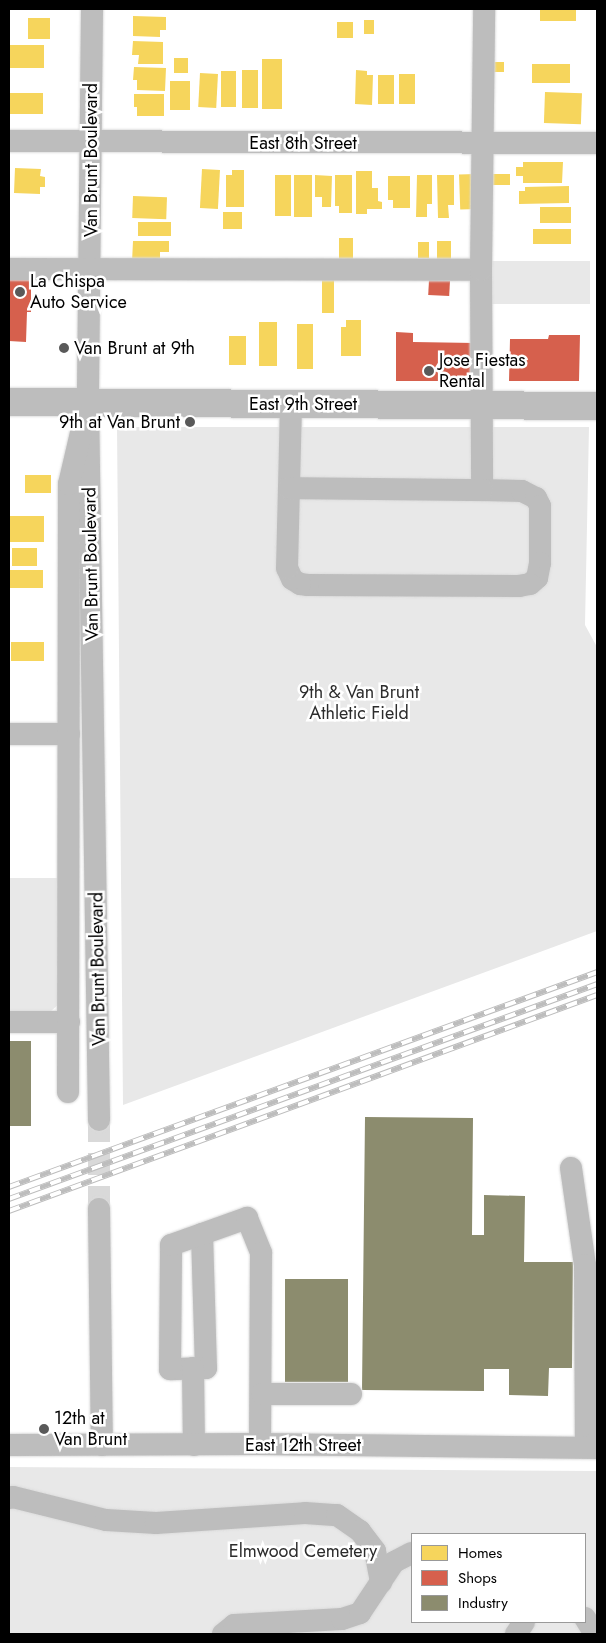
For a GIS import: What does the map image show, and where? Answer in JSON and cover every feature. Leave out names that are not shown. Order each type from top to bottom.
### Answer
[{"type":"main road","name":"East 9th Street","points":[[9,402],[597,406]]},
{"type":"street","name":"Van Brunt Boulevard","points":[[92,9],[91,270],[88,403],[99,1120]]},
{"type":"street","points":[[482,490],[481,270],[484,9]]},
{"type":"street","name":"East 8th Street","points":[[9,141],[597,143]]},
{"type":"street","points":[[9,269],[481,270]]},
{"type":"street","points":[[68,1092],[68,484],[88,403]]},
{"type":"street","points":[[289,488],[522,491],[536,498],[540,506],[540,571],[537,578],[530,584],[520,586],[300,584],[292,579],[288,568],[289,488],[291,404]]},
{"type":"street","points":[[9,734],[69,734]]},
{"type":"street","points":[[9,1022],[69,1022]]},
{"type":"street","points":[[571,1168],[585,1265],[593,1446]]},
{"type":"street","points":[[99,1209],[102,1445]]},
{"type":"street","points":[[202,1234],[206,1368],[170,1368],[171,1245],[247,1218],[260,1253],[262,1394],[260,1444]]},
{"type":"street","points":[[193,1368],[194,1445]]},
{"type":"street","points":[[262,1394],[350,1394]]},
{"type":"street","name":"East 12th Street","points":[[9,1445],[593,1446]]},
{"type":"street","points":[[9,1498],[13,1497],[106,1520],[146,1522],[305,1513],[337,1515],[360,1531],[375,1551],[380,1582]]},
{"type":"street","points":[[223,1634],[234,1625],[342,1619],[360,1613],[394,1562],[411,1554]]},
{"type":"street","points":[[586,1620],[595,1634]]},
{"type":"street","points":[[516,1634],[523,1623]]},
{"type":"green space","points":[[489,261],[590,261],[590,304],[489,304]]},
{"type":"green space","name":"9th & Van Brunt Athletic Field","points":[[117,427],[589,427],[585,625],[597,647],[597,931],[123,1105]]},
{"type":"green space","points":[[9,878],[60,878],[59,1004],[51,1011],[9,1011]]},
{"type":"green space","name":"Elmwood Cemetery","points":[[9,1467],[597,1471],[597,1634],[9,1634]]},
{"type":"building: Homes","points":[[540,9],[576,9],[576,21],[540,21]]},
{"type":"building: Homes","points":[[133,16],[166,17],[166,30],[160,30],[160,37],[133,36]]},
{"type":"building: Homes","points":[[28,18],[50,18],[50,39],[28,39]]},
{"type":"building: Homes","points":[[364,20],[374,20],[374,34],[364,34]]},
{"type":"building: Homes","points":[[337,22],[353,22],[353,38],[337,38]]},
{"type":"building: Homes","points":[[133,41],[163,42],[163,64],[138,64],[139,55],[132,55]]},
{"type":"building: Homes","points":[[9,45],[44,45],[44,68],[9,68]]},
{"type":"building: Homes","points":[[174,58],[188,58],[188,73],[174,73]]},
{"type":"building: Homes","points":[[262,59],[282,59],[282,109],[262,109]]},
{"type":"building: Homes","points":[[494,62],[504,62],[504,72],[494,72]]},
{"type":"building: Homes","points":[[532,64],[570,64],[570,83],[532,83]]},
{"type":"building: Homes","points":[[134,67],[166,68],[165,91],[137,90],[137,80],[133,80]]},
{"type":"building: Homes","points":[[242,70],[258,70],[258,108],[242,108]]},
{"type":"building: Homes","points":[[356,70],[367,71],[367,75],[373,75],[372,105],[355,104]]},
{"type":"building: Homes","points":[[221,71],[236,71],[236,107],[221,107]]},
{"type":"building: Homes","points":[[200,73],[218,74],[216,108],[198,107]]},
{"type":"building: Homes","points":[[399,74],[415,74],[415,104],[399,104]]},
{"type":"building: Homes","points":[[378,75],[394,75],[394,104],[378,104]]},
{"type":"building: Homes","points":[[170,81],[190,81],[190,110],[170,110]]},
{"type":"building: Homes","points":[[545,92],[582,93],[581,124],[544,123]]},
{"type":"building: Homes","points":[[9,93],[43,93],[43,114],[9,114]]},
{"type":"building: Homes","points":[[134,94],[164,94],[164,116],[137,116],[137,107],[134,107]]},
{"type":"building: Homes","points":[[523,162],[563,162],[562,183],[523,183],[523,176],[516,176],[516,167],[523,167]]},
{"type":"building: Homes","points":[[15,168],[41,169],[40,176],[45,177],[45,187],[40,187],[40,194],[14,193]]},
{"type":"building: Homes","points":[[202,169],[220,170],[218,209],[200,208]]},
{"type":"building: Homes","points":[[232,170],[244,170],[244,207],[226,207],[226,175],[232,175]]},
{"type":"building: Homes","points":[[356,171],[372,171],[372,188],[378,188],[378,201],[382,202],[382,209],[367,209],[367,214],[356,214]]},
{"type":"building: Homes","points":[[476,174],[477,209],[460,210],[459,175]]},
{"type":"building: Homes","points":[[493,174],[510,174],[510,185],[493,185]]},
{"type":"building: Homes","points":[[275,175],[291,175],[291,216],[275,216]]},
{"type":"building: Homes","points":[[294,175],[312,175],[312,217],[294,217]]},
{"type":"building: Homes","points":[[315,175],[332,176],[331,207],[322,207],[322,197],[315,197]]},
{"type":"building: Homes","points":[[335,175],[352,175],[352,213],[339,213],[339,206],[335,206]]},
{"type":"building: Homes","points":[[417,175],[432,175],[432,204],[427,204],[427,217],[416,217]]},
{"type":"building: Homes","points":[[437,175],[454,175],[454,205],[448,205],[449,218],[438,218]]},
{"type":"building: Homes","points":[[388,176],[410,176],[410,208],[393,208],[393,200],[388,200]]},
{"type":"building: Homes","points":[[569,186],[569,203],[519,204],[519,191],[525,191],[525,187]]},
{"type":"building: Homes","points":[[133,196],[167,197],[166,219],[132,218]]},
{"type":"building: Homes","points":[[540,207],[571,207],[571,223],[540,223]]},
{"type":"building: Homes","points":[[223,212],[242,212],[242,229],[223,229]]},
{"type":"building: Homes","points":[[138,222],[171,222],[171,236],[138,236]]},
{"type":"building: Homes","points":[[533,229],[571,229],[571,244],[533,244]]},
{"type":"building: Homes","points":[[339,238],[353,238],[353,259],[339,259]]},
{"type":"building: Homes","points":[[133,241],[169,241],[169,252],[160,252],[160,262],[132,262]]},
{"type":"building: Homes","points":[[437,241],[451,241],[451,259],[437,259]]},
{"type":"building: Homes","points":[[418,242],[429,242],[429,258],[418,258]]},
{"type":"building: Homes","points":[[322,277],[334,277],[334,313],[322,313]]},
{"type":"building: Homes","points":[[346,320],[361,320],[361,356],[341,356],[341,327],[346,327]]},
{"type":"building: Homes","points":[[259,322],[277,322],[277,366],[259,366]]},
{"type":"building: Homes","points":[[297,324],[313,324],[313,369],[297,369]]},
{"type":"building: Homes","points":[[229,336],[246,336],[246,365],[229,365]]},
{"type":"building: Homes","points":[[25,475],[51,475],[51,493],[25,493]]},
{"type":"building: Homes","points":[[9,516],[44,516],[44,542],[9,542]]},
{"type":"building: Homes","points":[[12,548],[37,548],[37,566],[12,566]]},
{"type":"building: Homes","points":[[9,570],[43,570],[43,588],[9,588]]},
{"type":"building: Homes","points":[[11,642],[44,642],[44,661],[11,661]]},
{"type":"building: Shops","name":"La Chispa Auto Service","points":[[9,273],[31,273],[31,312],[27,312],[26,342],[9,341]]},
{"type":"building: Shops","points":[[429,280],[450,281],[449,296],[428,295]]},
{"type":"building: Shops","points":[[396,332],[413,333],[413,342],[475,343],[474,381],[396,381]]},
{"type":"building: Shops","points":[[549,335],[580,335],[579,381],[509,381],[510,339],[548,339]]},
{"type":"building: Industry","points":[[9,1041],[31,1041],[31,1126],[9,1126]]},
{"type":"building: Industry","points":[[365,1117],[473,1118],[472,1235],[484,1235],[484,1195],[525,1196],[524,1262],[573,1262],[572,1368],[549,1368],[548,1396],[509,1395],[509,1369],[484,1369],[484,1391],[362,1390]]},
{"type":"building: Industry","points":[[285,1279],[348,1279],[348,1382],[285,1382]]},
{"type":"tunnel","points":[[99,1120],[99,1209]]},
{"type":"railway","points":[[9,1187],[597,972]]},
{"type":"railway","points":[[9,1199],[597,984]]},
{"type":"railway","points":[[9,1211],[597,995]]},
{"type":"place","name":"La Chispa Auto Service","points":[[20,292]]},
{"type":"place","name":"Van Brunt at 9th","points":[[64,348]]},
{"type":"place","name":"Jose Fiestas Rental","points":[[429,371]]},
{"type":"place","name":"9th at Van Brunt","points":[[190,422]]},
{"type":"place","name":"12th at Van Brunt","points":[[44,1429]]}]
